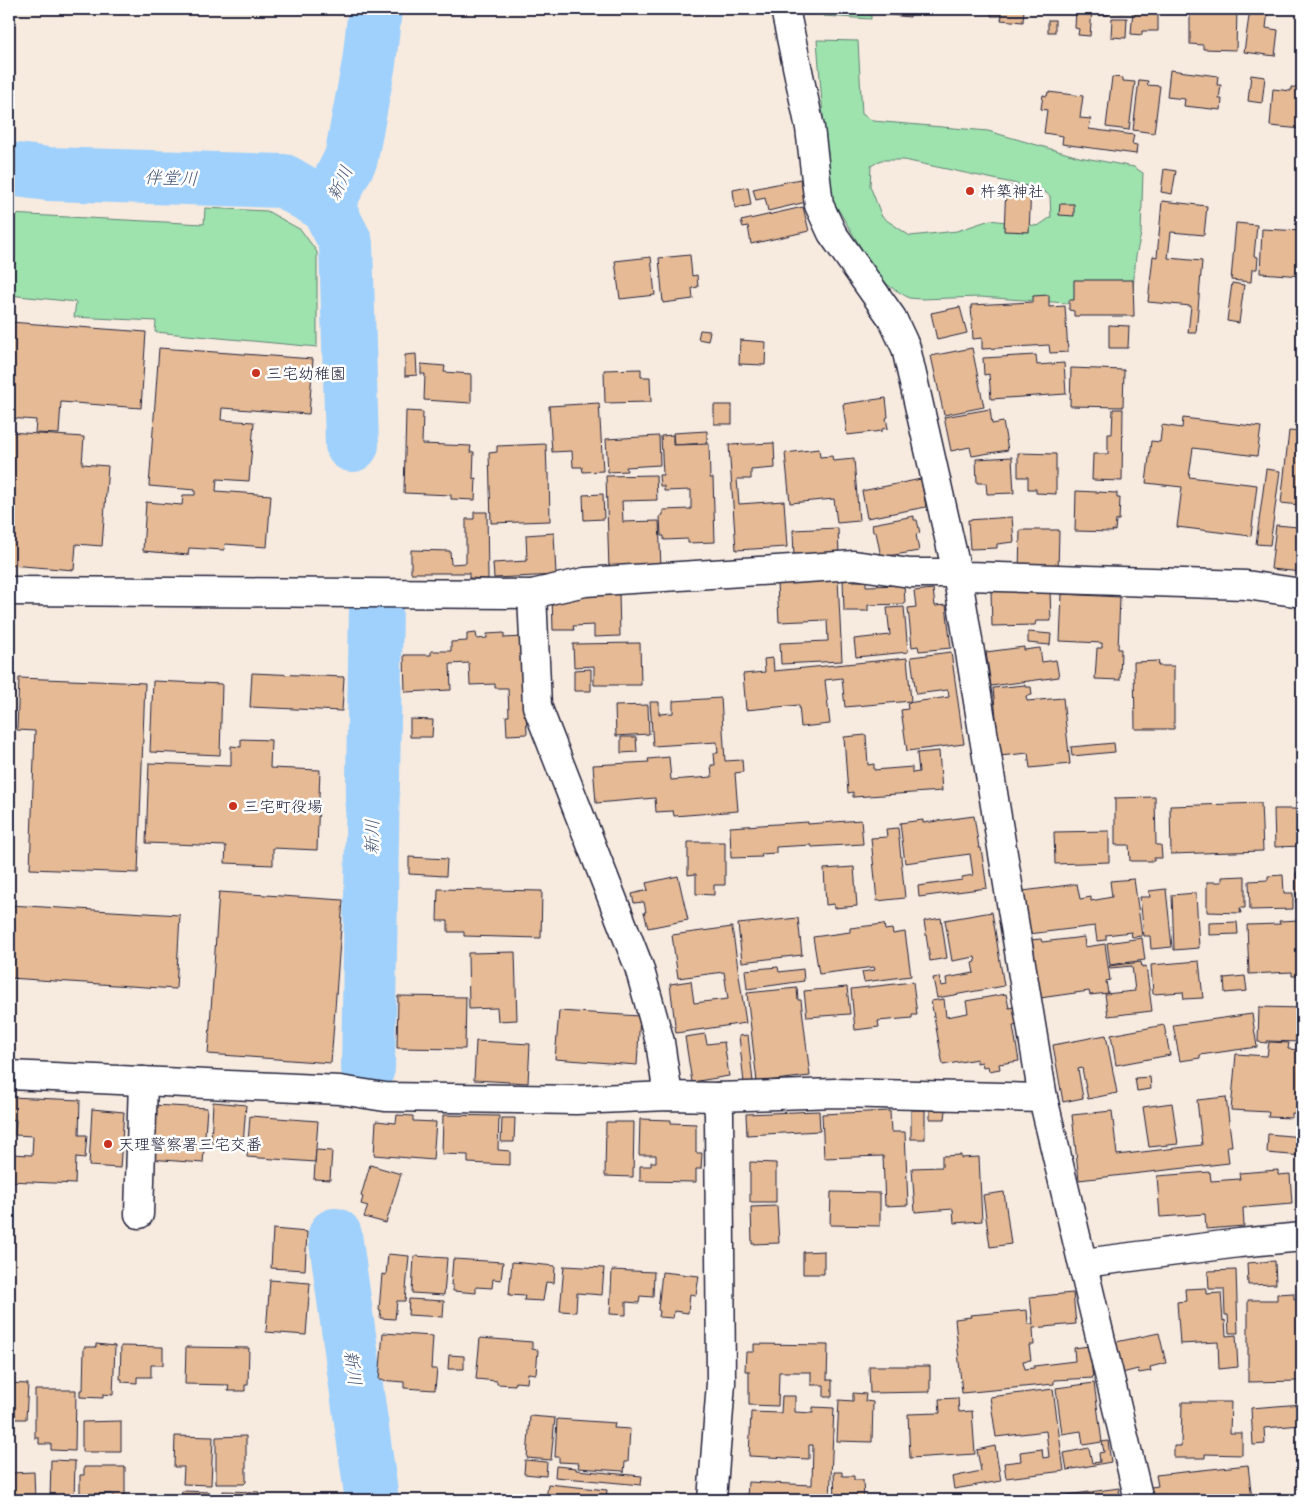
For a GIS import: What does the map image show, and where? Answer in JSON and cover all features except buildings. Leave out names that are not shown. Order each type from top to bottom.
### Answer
[{"type":"street","points":[[785,9],[810,128],[819,205],[832,233],[892,318],[906,348],[957,573],[1044,1098],[1138,1500]]},
{"type":"street","points":[[9,592],[532,594],[585,582],[854,565],[910,573],[957,573],[967,576],[1246,585],[1302,593]]},
{"type":"street","points":[[532,594],[537,706],[639,967],[660,1042],[668,1096]]},
{"type":"street","points":[[9,1075],[340,1090],[385,1097],[576,1100],[668,1096],[717,1097],[835,1093],[1044,1098]]},
{"type":"street","points":[[139,1214],[143,1081]]},
{"type":"street","points":[[712,1500],[721,1383],[719,1114],[717,1097]]},
{"type":"street","points":[[1084,1263],[1239,1243],[1302,1237]]},
{"type":"green space","points":[[821,9],[871,9],[871,19],[824,16]]},
{"type":"green space","points":[[817,40],[858,41],[862,114],[873,121],[988,131],[1079,157],[1134,167],[1143,173],[1141,234],[1136,256],[1132,299],[1110,306],[980,297],[909,298],[889,286],[873,268],[829,194]],"holes":[[[881,160],[904,160],[1041,189],[1050,196],[1051,217],[1038,226],[990,220],[957,231],[910,236],[882,217],[870,186],[871,166]]]},
{"type":"green space","points":[[205,208],[267,211],[301,230],[317,252],[317,347],[155,332],[156,321],[74,317],[76,302],[9,295],[9,214],[204,224]]},
{"type":"waterway","name":"新川","points":[[327,206],[351,158],[369,63],[375,9]]},
{"type":"waterway","name":"伴堂川","points":[[9,169],[48,174],[284,181],[327,206]]},
{"type":"waterway","name":"新川","points":[[327,206],[346,243],[352,445]]},
{"type":"waterway","name":"新川","points":[[368,1068],[376,606]]},
{"type":"waterway","name":"新川","points":[[335,1235],[372,1500]]},
{"type":"place","name":"杵築神社","points":[[970,191]]},
{"type":"place","name":"三宅幼稚園","points":[[256,373]]},
{"type":"place","name":"三宅町役場","points":[[233,806]]},
{"type":"place","name":"天理警察署三宅交番","points":[[108,1144]]}]
